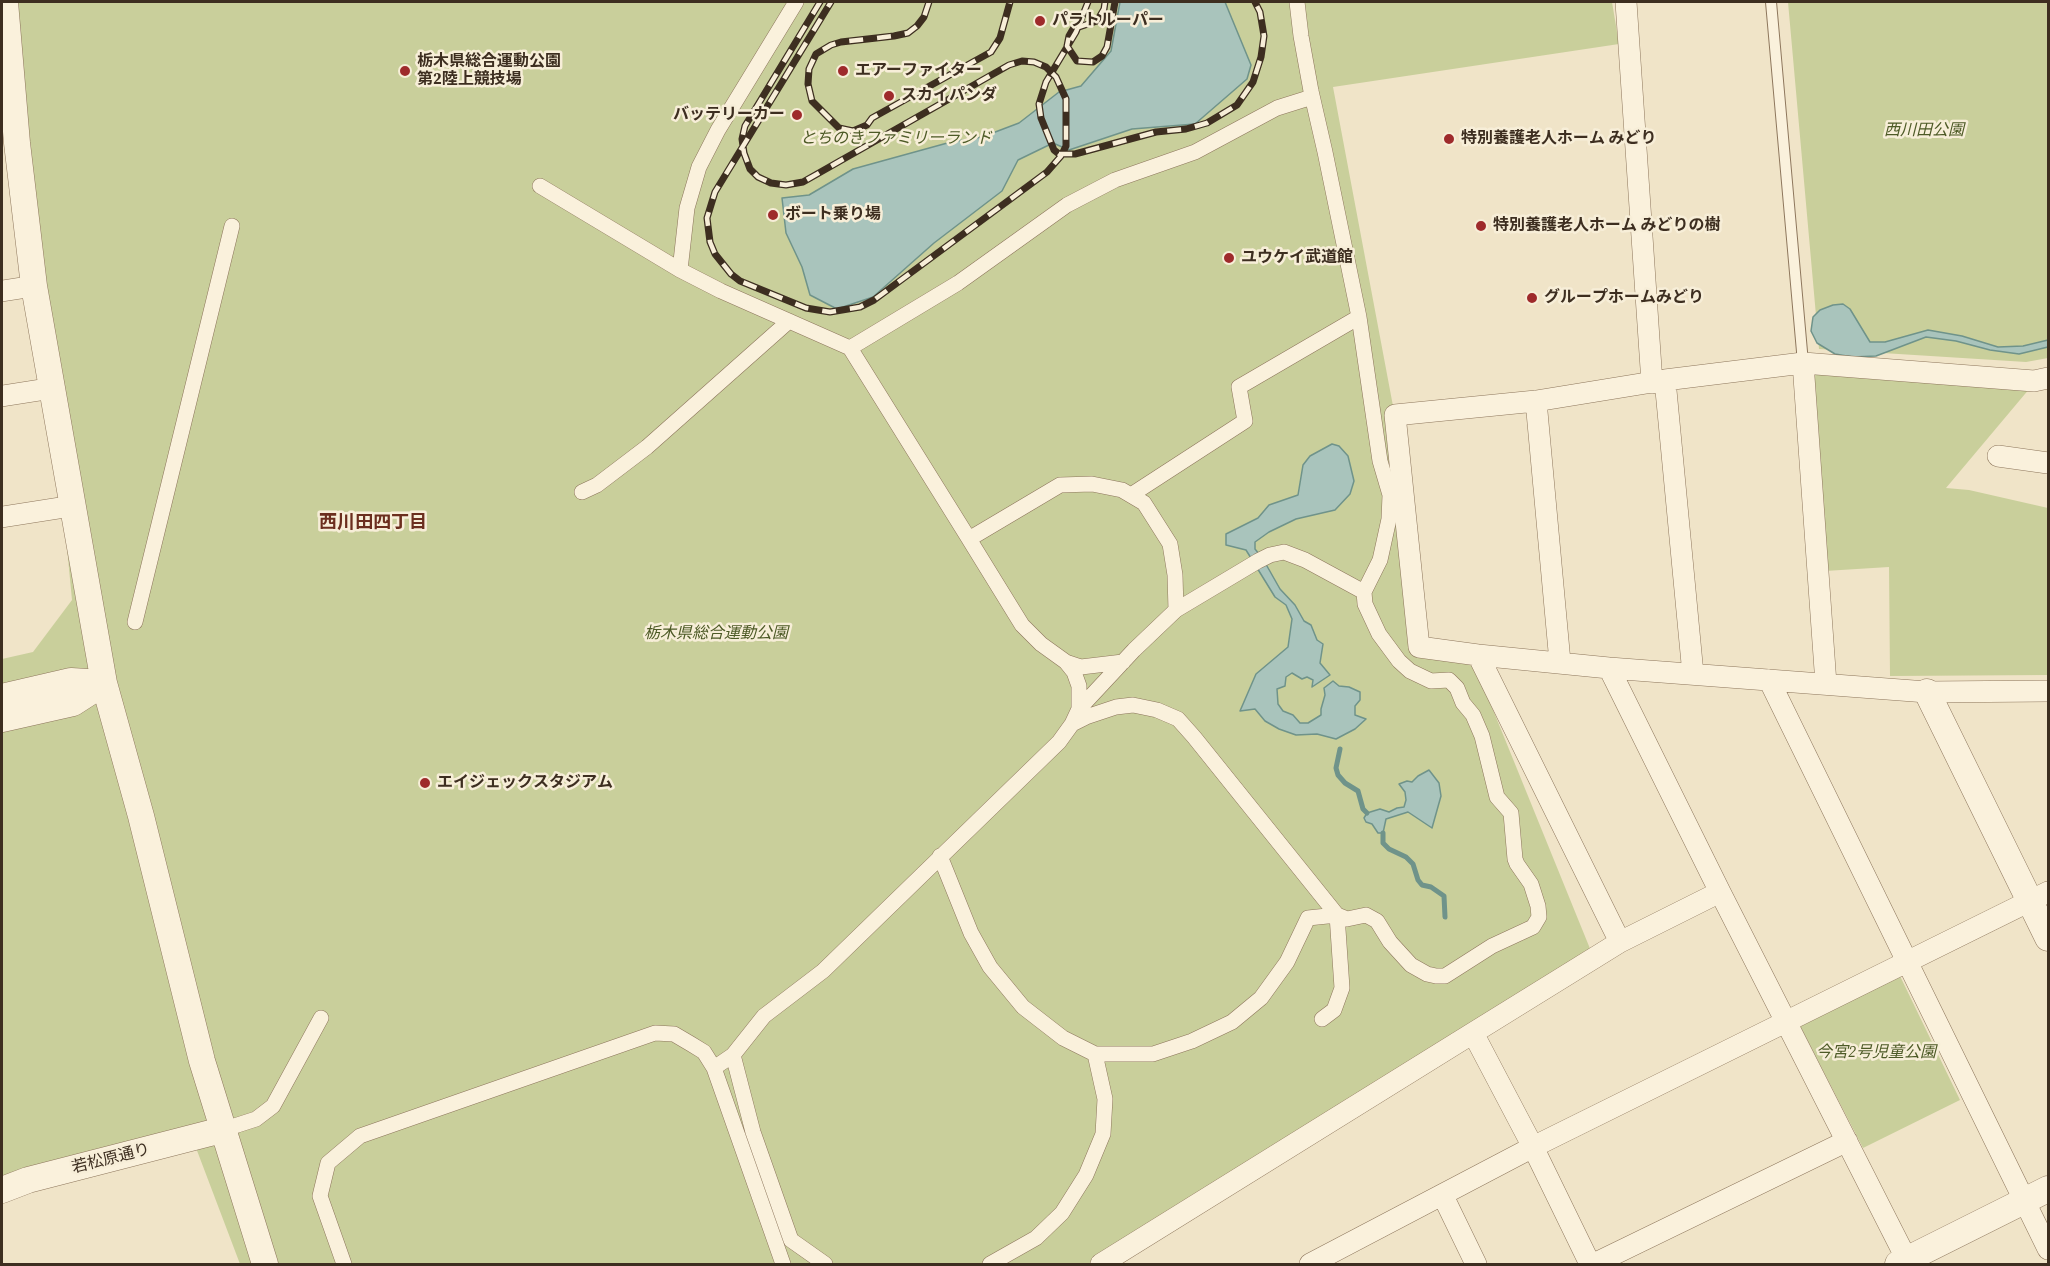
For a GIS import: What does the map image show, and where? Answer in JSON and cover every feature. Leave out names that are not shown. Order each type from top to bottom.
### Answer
[{"type":"street","points":[[5,2],[9,144],[104,683],[141,816],[202,1061],[265,1264]]},
{"type":"street","points":[[680,270],[687,208],[699,167],[718,130],[796,2]]},
{"type":"street","points":[[940,856],[970,933],[990,967],[1023,1007],[1063,1038],[1095,1054],[1153,1054],[1192,1041],[1232,1022],[1261,998],[1287,962],[1308,918],[1337,915],[1347,919],[1366,915],[1377,921],[1401,956],[1411,965],[1427,974],[1445,976],[1483,951],[1533,927],[1539,917],[1531,884],[1515,859],[1511,813],[1497,797],[1482,736],[1473,714],[1463,703],[1457,688],[1449,680],[1431,681],[1410,671],[1399,661],[1371,620],[1365,604],[1364,592],[1380,560],[1389,519],[1390,495],[1380,461],[1359,317],[1312,97],[1297,2]]},
{"type":"street","points":[[1626,2],[1659,381],[1693,674]]},
{"type":"street","points":[[850,348],[958,283],[1067,205],[1115,180],[1195,152],[1277,108],[1312,97]]},
{"type":"street","points":[[540,186],[680,270],[721,291],[850,348],[1022,626],[1041,644],[1066,662],[1074,672],[1079,686],[1079,709]]},
{"type":"street","points":[[135,622],[232,226]]},
{"type":"street","points":[[2,291],[34,286]]},
{"type":"street","points":[[1131,495],[1245,421],[1239,387],[1359,317]]},
{"type":"street","points":[[582,492],[597,485],[647,447],[789,321]]},
{"type":"street","points":[[1803,363],[1827,684]]},
{"type":"street","points":[[2049,378],[2034,381],[1803,363],[1659,381],[1536,401],[1395,415],[1419,647],[1610,668],[1927,692],[2049,692]]},
{"type":"street","points":[[2,396],[53,388]]},
{"type":"street","points":[[1536,401],[1560,662]]},
{"type":"street","points":[[1998,456],[2049,463]]},
{"type":"street","points":[[969,539],[1060,485],[1092,484],[1122,490],[1144,502],[1170,544],[1175,575],[1176,610]]},
{"type":"street","points":[[2,517],[72,506]]},
{"type":"street","points":[[714,1068],[733,1055],[764,1016],[823,971],[1059,742],[1079,709],[1176,610],[1258,561],[1284,552],[1305,560],[1364,592]]},
{"type":"street","points":[[1478,655],[1620,942]]},
{"type":"street","points":[[1066,662],[1081,667],[1123,662]]},
{"type":"street","points":[[1610,668],[1846,1141],[1903,1262],[2049,1189]]},
{"type":"street","points":[[1769,680],[2049,1249]]},
{"type":"street","points":[[2,697],[71,681],[104,683]]},
{"type":"street","points":[[2,719],[73,703],[104,683]]},
{"type":"street","points":[[1927,692],[2039,897],[2049,938]]},
{"type":"street","points":[[1072,724],[1116,707],[1133,705],[1157,710],[1178,718],[1337,915],[1342,988],[1334,1010],[1322,1019]]},
{"type":"street","points":[[1104,1264],[1620,942],[1720,892]]},
{"type":"street","points":[[1311,1264],[1533,1147],[1907,960],[2039,897]]},
{"type":"street","points":[[222,1130],[256,1119],[273,1106],[321,1018]]},
{"type":"street","points":[[344,1264],[320,1196],[328,1163],[360,1136],[655,1033],[674,1035],[691,1044],[704,1052],[714,1068],[783,1264]]},
{"type":"street","points":[[1473,1033],[1592,1264],[1846,1141]]},
{"type":"street","points":[[990,1264],[1036,1238],[1062,1213],[1086,1175],[1103,1134],[1105,1099],[1095,1054]]},
{"type":"street","points":[[733,1055],[753,1132],[791,1240],[825,1264]]},
{"type":"street","name":"若松原通り","points":[[2,1190],[28,1180],[222,1130]]},
{"type":"street","points":[[1443,1196],[1476,1264]]},
{"type":"lane","points":[[1771,2],[1803,363]]},
{"type":"green space","name":"栃木県総合運動公園","points":[[15,2],[1612,2],[1619,44],[1333,87],[1396,422],[1419,641],[1476,668],[1593,956],[1100,1264],[240,1264],[193,1140],[2,1191],[2,659],[33,652],[72,600]]},
{"type":"green space","name":"西川田公園","points":[[1788,2],[2048,2],[2048,358],[2026,362],[1819,349]]},
{"type":"green space","points":[[1817,372],[2030,388],[1946,488],[1969,490],[2048,508],[2048,675],[1890,676],[1889,567],[1825,571],[1810,384]]},
{"type":"green space","name":"今宮2号児童公園","points":[[1900,976],[1960,1100],[1863,1148],[1800,1026]]},
{"type":"water","points":[[1120,2],[1225,2],[1251,65],[1247,79],[1195,124],[1132,129],[1069,150],[1053,143],[1018,160],[1002,191],[934,243],[873,297],[837,309],[810,295],[802,267],[786,233],[782,198],[809,195],[853,169],[951,142],[982,137],[1019,123],[1059,92],[1081,86],[1111,51]]},
{"type":"water","points":[[1843,304],[1850,309],[1870,342],[1885,342],[1928,330],[1962,336],[1998,347],[2023,346],[2048,340],[2048,347],[2019,354],[1926,337],[1876,356],[1853,357],[1835,354],[1817,343],[1811,331],[1813,317],[1820,310]]},
{"type":"water","points":[[1332,444],[1339,446],[1348,456],[1354,481],[1350,494],[1335,510],[1296,519],[1269,532],[1255,542],[1255,549],[1280,589],[1295,605],[1304,621],[1311,625],[1317,640],[1323,644],[1320,663],[1330,675],[1312,687],[1313,680],[1307,677],[1302,679],[1292,673],[1286,677],[1285,686],[1277,689],[1278,704],[1283,711],[1293,715],[1300,723],[1308,723],[1321,715],[1324,688],[1333,681],[1339,686],[1360,692],[1360,700],[1355,706],[1355,715],[1366,719],[1355,729],[1336,739],[1317,734],[1296,735],[1265,721],[1255,709],[1240,711],[1256,674],[1288,647],[1292,619],[1286,605],[1275,597],[1246,550],[1226,545],[1226,534],[1258,518],[1269,505],[1298,495],[1303,465],[1310,456]]},
{"type":"water","points":[[1429,770],[1439,783],[1441,796],[1432,828],[1408,812],[1386,819],[1383,833],[1378,833],[1372,824],[1366,822],[1364,818],[1367,813],[1380,809],[1389,812],[1404,807],[1405,792],[1399,784],[1412,782]]},
{"type":"waterway","points":[[1340,749],[1336,768],[1338,775],[1345,783],[1358,791],[1363,809],[1367,813]]},
{"type":"waterway","points":[[1383,833],[1383,843],[1413,864],[1422,885],[1431,887],[1444,896],[1445,917]]},
{"type":"railway","points":[[820,2],[745,126],[742,139],[744,153],[750,169],[758,177],[771,183],[786,185],[803,182],[1009,65],[1022,61],[1034,62],[1046,67],[1056,77],[1066,99],[1066,146],[1061,156],[1047,172],[874,300],[860,307],[830,312],[806,308],[740,281],[731,274],[715,254],[710,242],[707,218],[715,192],[831,2]]},
{"type":"railway","points":[[929,2],[924,17],[908,33],[841,42],[816,54],[809,69],[808,84],[812,101],[839,128],[853,131],[867,125],[872,118],[991,52],[1000,38],[1010,2]]},
{"type":"railway","points":[[1088,2],[1076,32],[1046,82],[1039,104],[1041,118],[1054,150],[1059,154],[1075,154],[1156,132],[1186,129],[1207,123],[1237,105],[1253,82],[1261,57],[1264,36],[1260,12],[1255,2]]},
{"type":"railway","points":[[1105,2],[1097,21],[1073,29],[1069,36],[1067,46],[1077,61],[1093,62],[1102,56],[1107,47],[1115,2]]},
{"type":"place","name":"パラトルーパー","points":[[1040,21]]},
{"type":"place","name":"栃木県総合運動公園 第2陸上競技場","points":[[405,71]]},
{"type":"place","name":"エアーファイター","points":[[843,71]]},
{"type":"place","name":"スカイパンダ","points":[[889,96]]},
{"type":"place","name":"バッテリーカー","points":[[797,115]]},
{"type":"place","name":"特別養護老人ホーム みどり","points":[[1449,139]]},
{"type":"place","name":"ボート乗り場","points":[[773,215]]},
{"type":"place","name":"特別養護老人ホーム みどりの樹","points":[[1481,226]]},
{"type":"place","name":"ユウケイ武道館","points":[[1229,258]]},
{"type":"place","name":"グループホームみどり","points":[[1532,298]]},
{"type":"place","name":"エイジェックスタジアム","points":[[425,783]]},
{"type":"district","name":"西川田四丁目","points":[[373,523]]},
{"type":"park label","name":"とちのきファミリーランド","points":[[896,139]]}]
